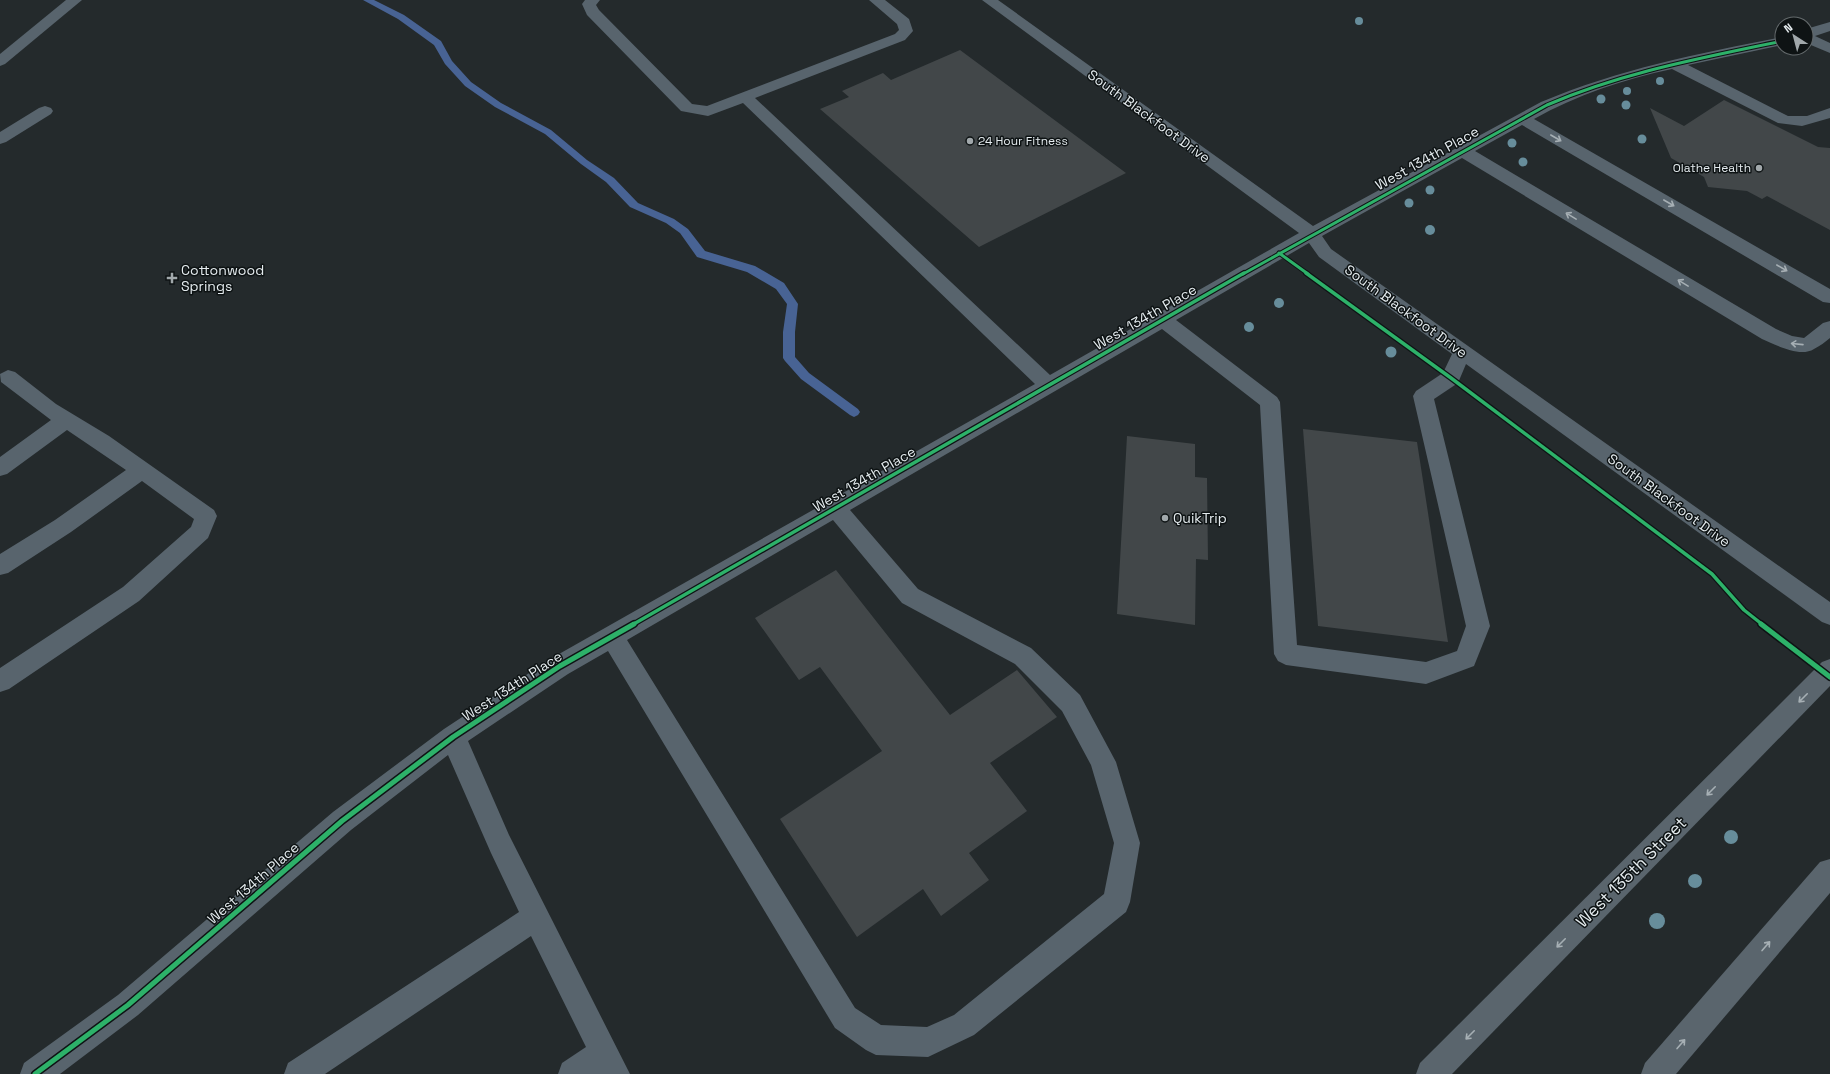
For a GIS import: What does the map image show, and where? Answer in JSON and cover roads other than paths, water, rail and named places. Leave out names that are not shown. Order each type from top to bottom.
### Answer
[{"type":"main road","name":"West 135th Street","points":[[1431,1074],[1830,670]]},
{"type":"main road","points":[[1656,1074],[1830,872]]},
{"type":"street","points":[[0,60],[75,0]]},
{"type":"street","points":[[593,0],[589,4],[592,12],[687,108],[708,111],[900,37],[906,30],[904,22],[876,0]]},
{"type":"street","name":"South Blackfoot Drive","points":[[989,0],[1312,234],[1325,253],[1830,615]]},
{"type":"street","points":[[1814,33],[1830,26]]},
{"type":"street","points":[[1814,40],[1830,49]]},
{"type":"street","name":"West 134th Place","points":[[35,1074],[128,1005],[342,821],[453,737],[560,666],[1312,234],[1462,151],[1572,93],[1603,82],[1675,64],[1774,44]]},
{"type":"street","points":[[1675,64],[1784,120],[1797,123],[1830,113]]},
{"type":"street","points":[[745,97],[1048,386]]},
{"type":"street","points":[[0,139],[45,111]]},
{"type":"street","points":[[1522,119],[1830,297]]},
{"type":"street","points":[[1462,151],[1769,334],[1789,343],[1807,345],[1830,328]]},
{"type":"street","points":[[1164,320],[1270,402],[1286,654],[1426,673],[1466,658],[1478,626],[1423,396],[1451,378],[1462,352]]},
{"type":"street","points":[[0,681],[131,594],[200,532],[206,516],[142,470],[3,377]]},
{"type":"street","points":[[0,468],[67,420]]},
{"type":"street","points":[[0,566],[63,526],[142,470]]},
{"type":"street","points":[[612,637],[845,1018],[876,1040],[928,1042],[964,1025],[1116,902],[1127,843],[1103,762],[1070,703],[1023,656],[910,596],[836,508]]},
{"type":"street","points":[[453,737],[500,844],[609,1063],[573,1074]]},
{"type":"street","points":[[299,1074],[536,917]]},
{"type":"waterway","points":[[367,0],[401,17],[438,43],[448,62],[468,84],[498,105],[548,132],[584,162],[610,180],[634,205],[670,221],[684,231],[701,254],[751,269],[780,286],[793,304],[789,332],[789,358],[805,376],[854,412]]},
{"type":"place","name":"24 Hour Fitness","points":[[970,141]]},
{"type":"place","name":"Olathe Health","points":[[1759,168]]},
{"type":"place","name":"Cottonwood Springs","points":[[172,278]]},
{"type":"place","name":"QuikTrip","points":[[1165,518]]}]
